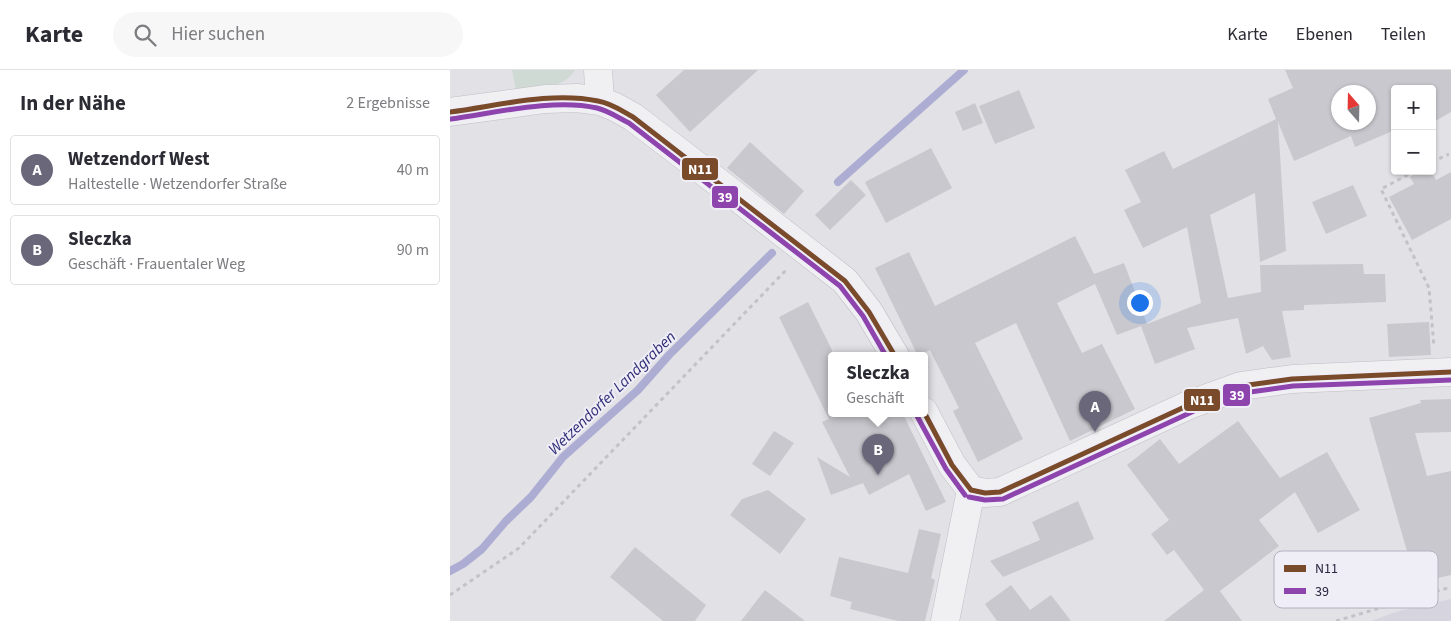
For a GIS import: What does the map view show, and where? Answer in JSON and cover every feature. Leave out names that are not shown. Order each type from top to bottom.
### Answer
[{"type":"street","points":[[598,70],[600,101]]},
{"type":"street","points":[[450,112],[545,99],[577,98],[600,101],[633,117],[845,280],[858,296],[893,352]]},
{"type":"street","points":[[927,417],[952,464],[971,490],[985,493],[1000,492],[1191,404],[1241,386],[1292,379],[1444,372]]},
{"type":"street","points":[[945,621],[971,490]]},
{"type":"path","points":[[1436,160],[1449,154]]},
{"type":"path","points":[[1407,175],[1381,189],[1429,288],[1444,372]]},
{"type":"path","points":[[450,595],[519,548],[806,250]]},
{"type":"path","points":[[1438,591],[1451,587]]},
{"type":"path","points":[[1336,621],[1380,608]]},
{"type":"shaded area","points":[[512,70],[575,70],[570,77],[556,85],[516,89]]},
{"type":"shaded area","points":[[1451,599],[1451,621],[1371,621],[1412,608],[1438,608],[1438,602]]},
{"type":"building","points":[[684,70],[758,70],[690,132],[656,95]]},
{"type":"building","points":[[1285,70],[1451,70],[1451,112],[1436,121],[1436,85],[1391,85],[1391,132],[1355,147],[1351,136],[1294,161],[1278,122],[1286,251],[1260,262],[1255,193],[1210,215],[1228,298],[1261,292],[1260,265],[1363,264],[1364,274],[1385,274],[1386,302],[1304,305],[1304,310],[1282,311],[1291,357],[1272,360],[1263,346],[1246,354],[1238,318],[1187,328],[1195,349],[1155,364],[1141,326],[1117,335],[1095,284],[1057,303],[1082,353],[1102,344],[1135,409],[1070,441],[1016,323],[975,343],[1023,439],[978,462],[953,411],[959,408],[930,350],[916,352],[875,268],[909,252],[935,306],[1075,236],[1094,274],[1124,263],[1147,324],[1201,303],[1187,227],[1143,248],[1124,210],[1141,202],[1125,170],[1164,151],[1173,169],[1276,119],[1268,99],[1293,88]]},
{"type":"building","points":[[1019,90],[1035,128],[995,144],[979,106]]},
{"type":"building","points":[[975,103],[983,123],[963,131],[955,112]]},
{"type":"building","points":[[750,142],[804,191],[784,214],[727,168]]},
{"type":"building","points":[[931,148],[952,188],[886,223],[865,182]]},
{"type":"building","points":[[1451,172],[1451,219],[1412,240],[1389,197],[1414,184],[1410,177],[1413,175],[1433,175],[1436,180]]},
{"type":"building","points":[[851,180],[866,195],[830,230],[815,215]]},
{"type":"building","points":[[1353,185],[1367,216],[1326,234],[1312,202]]},
{"type":"building","points":[[808,302],[832,350],[832,352],[828,352],[828,417],[779,317]]},
{"type":"building","points":[[1429,322],[1431,355],[1389,357],[1387,324]]},
{"type":"building","points":[[1451,399],[1451,432],[1415,433],[1427,476],[1451,471],[1451,575],[1438,578],[1438,551],[1407,551],[1369,418],[1421,403],[1420,400]]},
{"type":"building","points":[[828,417],[904,417],[946,502],[926,511],[909,474],[869,495],[863,483],[831,495],[817,457],[850,477],[822,422],[829,419]]},
{"type":"building","points":[[1238,421],[1280,478],[1327,452],[1360,510],[1318,533],[1295,492],[1259,520],[1279,546],[1220,591],[1242,621],[1164,621],[1204,590],[1174,550],[1167,555],[1151,534],[1169,520],[1127,465],[1160,439],[1179,464]]},
{"type":"building","points":[[774,431],[794,443],[770,476],[752,464]]},
{"type":"building","points":[[768,490],[806,519],[780,554],[730,515],[742,499]]},
{"type":"building","points":[[1078,501],[1094,539],[1003,577],[990,561],[1040,540],[1032,522]]},
{"type":"building","points":[[919,529],[941,534],[931,578],[935,580],[925,621],[898,621],[850,609],[852,602],[830,596],[839,557],[908,573]]},
{"type":"building","points":[[635,547],[706,605],[695,621],[663,621],[610,577]]},
{"type":"building","points":[[1011,585],[1030,610],[1051,595],[1071,621],[997,621],[985,604]]},
{"type":"building","points":[[765,590],[805,621],[741,621]]},
{"type":"waterway","name":"Wetzendorfer Landgraben","points":[[838,182],[964,70]]},
{"type":"waterway","name":"Wetzendorfer Landgraben","points":[[450,571],[463,564],[482,549],[506,521],[531,497],[563,457],[638,390],[669,355],[772,253]]},
{"type":"transit line","name":"N11","points":[[450,112],[524,101],[562,98],[598,101],[621,110],[633,117],[845,281],[869,312],[893,352]]},
{"type":"transit line","name":"39","points":[[451,119],[524,107],[580,105],[597,108],[629,123],[840,286],[863,316],[884,352]]},
{"type":"transit line","name":"N11","points":[[971,490],[985,493],[1000,492],[1191,404],[1241,386],[1292,379],[1451,372]]},
{"type":"transit line","name":"39","points":[[969,497],[985,500],[1003,499],[1194,411],[1243,393],[1293,386],[1451,380]]},
{"type":"transit line","name":"39","points":[[918,417],[946,469],[965,495]]},
{"type":"transit line","name":"N11","points":[[927,417],[952,465],[971,490]]},
{"type":"place","name":"Wetzendorf West","points":[[1095,432]]},
{"type":"place","name":"Sleczka","points":[[878,475]]}]
